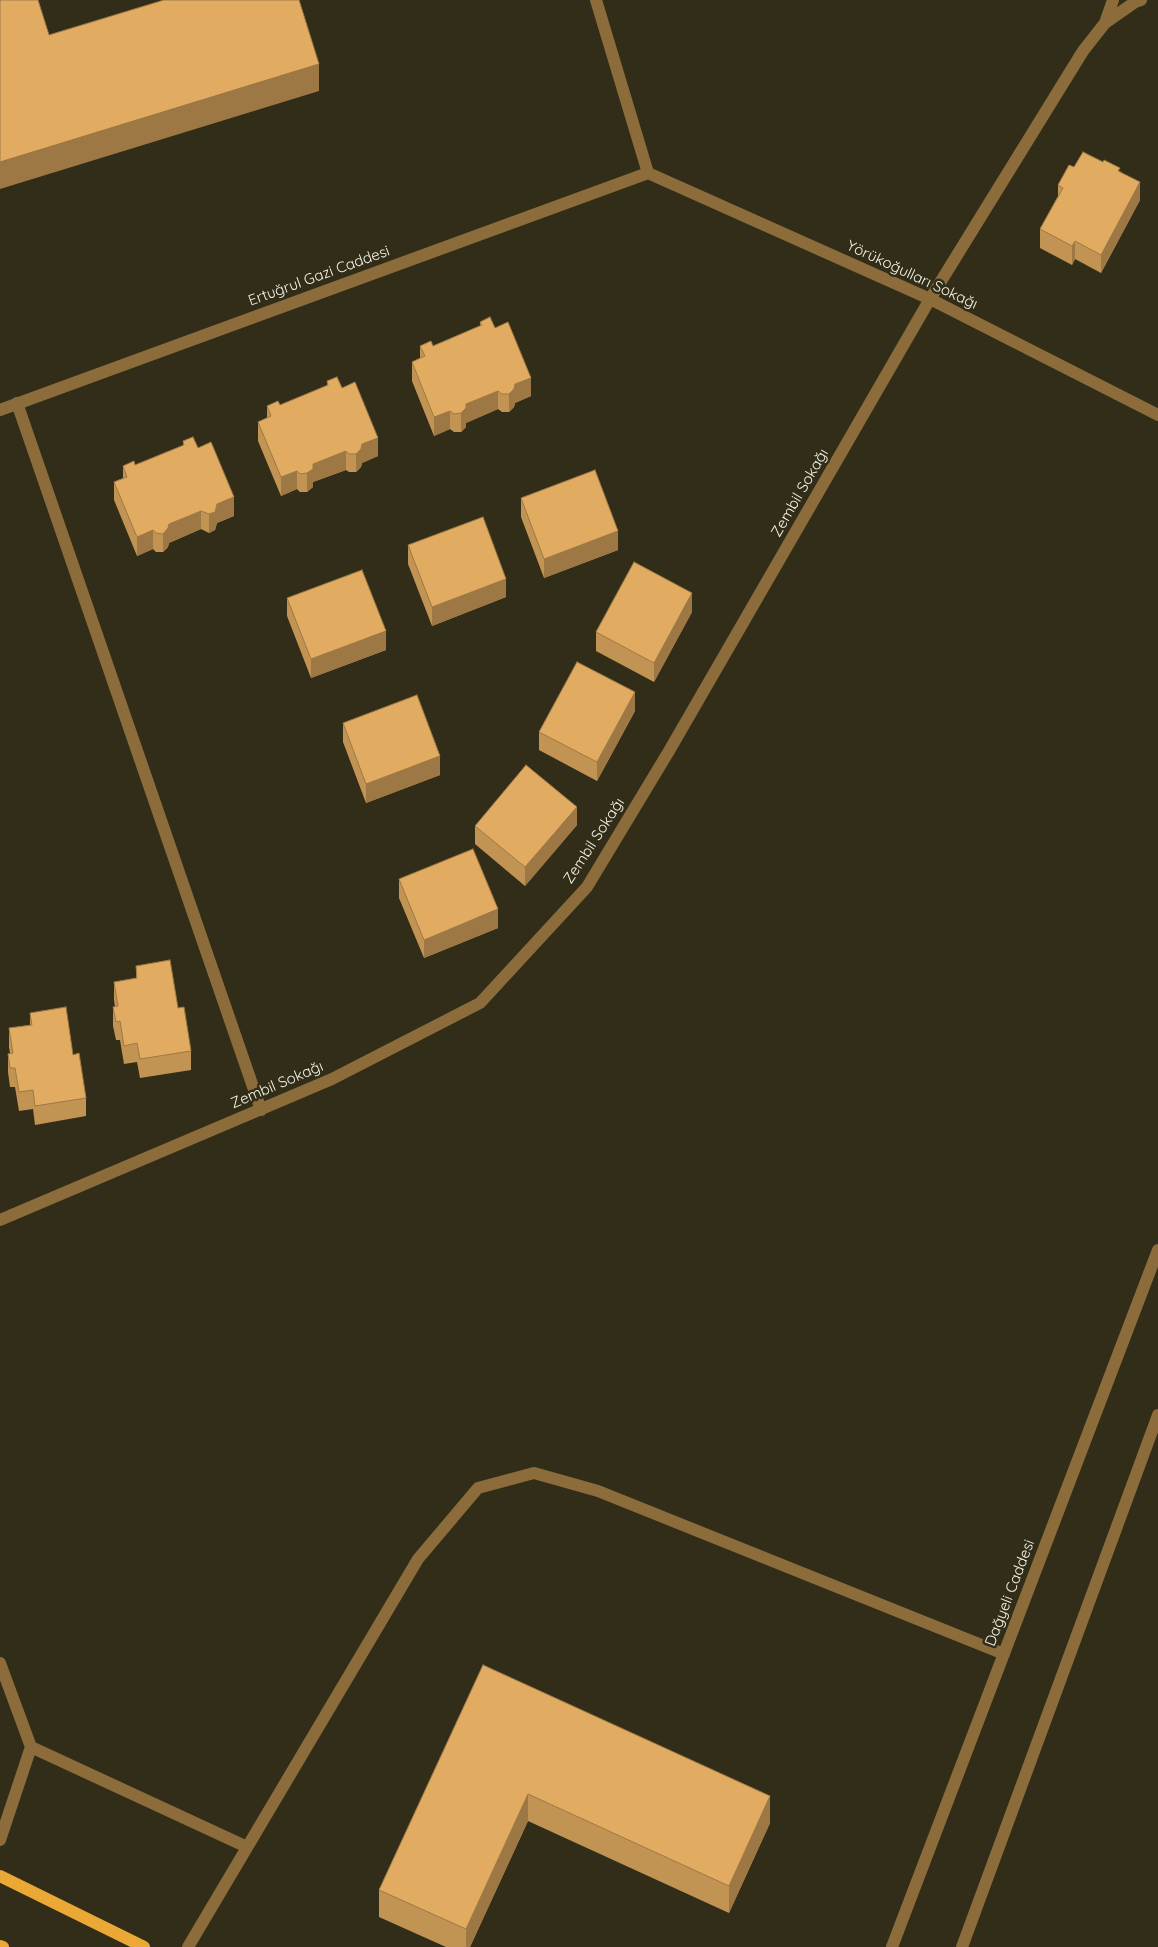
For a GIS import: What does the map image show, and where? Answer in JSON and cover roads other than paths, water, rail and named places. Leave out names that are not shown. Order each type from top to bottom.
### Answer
[{"type":"main road","points":[[0,1876],[144,1947]]},
{"type":"street","points":[[596,0],[648,173]]},
{"type":"street","points":[[1105,23],[1113,0]]},
{"type":"street","points":[[1105,23],[1141,0]]},
{"type":"street","name":"Zembil Sokağı","points":[[0,1220],[332,1079],[480,1003],[587,887],[669,751],[930,299],[1083,51],[1105,23]]},
{"type":"street","name":"Yörükoğulları Sokağı","points":[[648,173],[930,299],[1158,415]]},
{"type":"street","name":"Ertuğrul Gazi Caddesi","points":[[0,410],[648,173]]},
{"type":"street","points":[[17,404],[261,1110]]},
{"type":"street","name":"Dağyeli Caddesi","points":[[892,1947],[1158,1250]]},
{"type":"street","points":[[962,1947],[1158,1415]]},
{"type":"street","points":[[188,1947],[418,1559],[478,1488],[534,1473],[598,1491],[1004,1654]]},
{"type":"street","points":[[0,1663],[31,1747],[0,1840]]},
{"type":"street","points":[[31,1747],[247,1847]]}]
